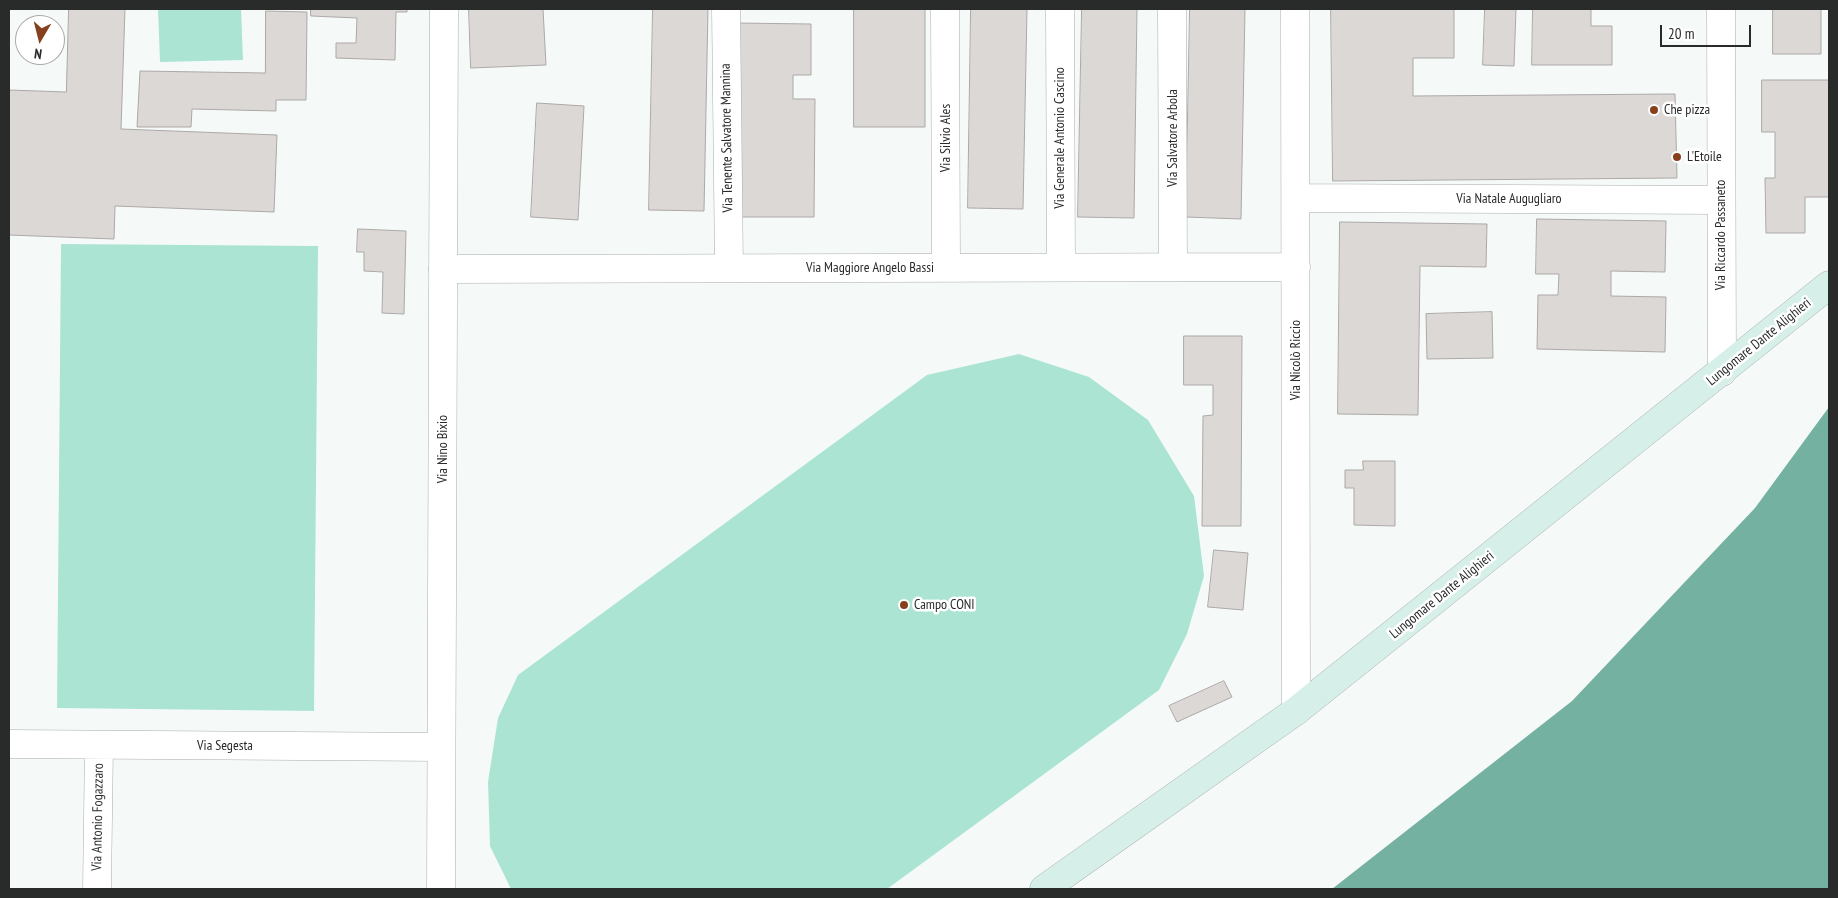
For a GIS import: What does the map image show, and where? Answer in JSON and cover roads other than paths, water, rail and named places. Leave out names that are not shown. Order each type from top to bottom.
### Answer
[{"type":"main road","name":"Lungomare Dante Alighieri","points":[[1044,889],[1296,711],[1829,285]]},
{"type":"street","name":"Via Nino Bixio","points":[[441,889],[444,9]]},
{"type":"street","name":"Via Tenente Salvatore Mannina","points":[[726,9],[729,268]]},
{"type":"street","name":"Via Silvio Ales","points":[[945,9],[946,268]]},
{"type":"street","name":"Via Generale Antonio Cascino","points":[[1060,9],[1061,267]]},
{"type":"street","name":"Via Salvatore Arbola","points":[[1172,9],[1173,267]]},
{"type":"street","name":"Via Nicolò Riccio","points":[[1295,9],[1296,711]]},
{"type":"street","name":"Via Riccardo Passaneto","points":[[1720,9],[1722,372]]},
{"type":"street","name":"Via Natale Augugliaro","points":[[1296,198],[1721,200]]},
{"type":"street","name":"Via Maggiore Angelo Bassi","points":[[443,269],[1296,267]]},
{"type":"street","name":"Via Segesta","points":[[9,744],[441,747]]},
{"type":"street","name":"Via Antonio Fogazzaro","points":[[97,889],[99,745]]},
{"type":"place","name":"Che pizza","points":[[1654,110]]},
{"type":"place","name":"L'Etoile","points":[[1677,157]]},
{"type":"place","name":"Campo CONI","points":[[904,605]]}]
